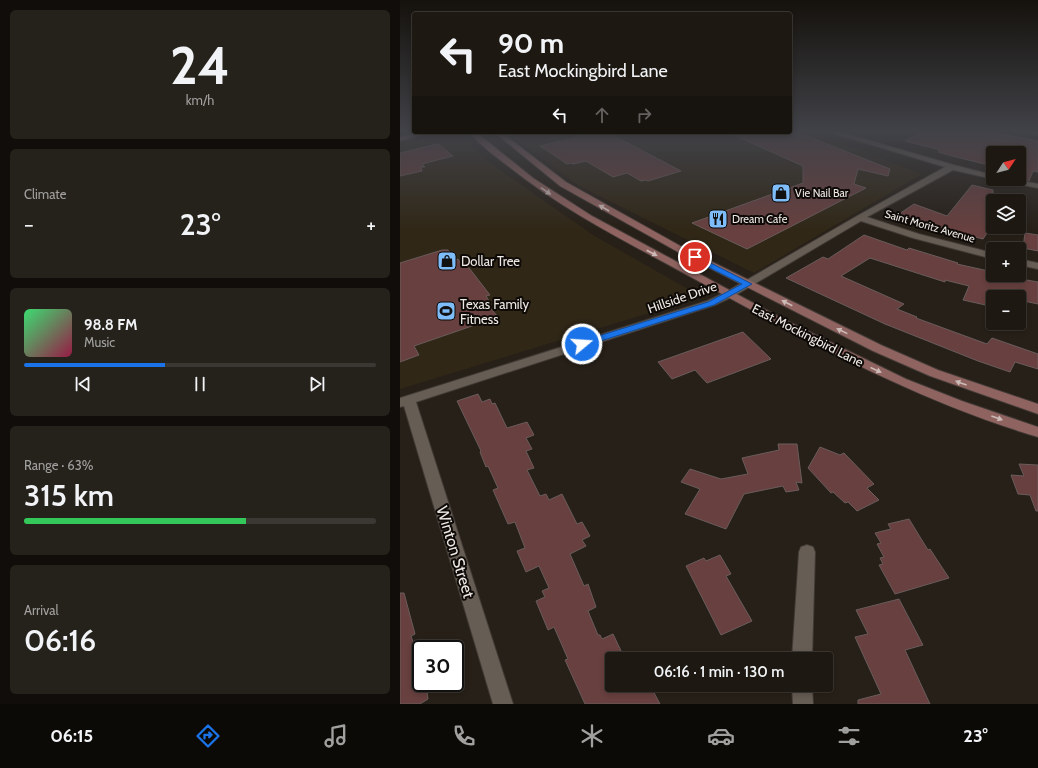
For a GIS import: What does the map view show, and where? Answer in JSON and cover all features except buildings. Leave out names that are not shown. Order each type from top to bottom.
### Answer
[{"type":"main road","name":"East Mockingbird Lane","points":[[510,165],[558,199],[618,235],[845,355],[902,382],[1038,432]]},
{"type":"main road","name":"East Mockingbird Lane","points":[[538,165],[580,194],[663,241],[877,348],[934,373],[1038,410]]},
{"type":"street","points":[[945,165],[986,175]]},
{"type":"street","name":"Hillside Drive","points":[[404,402],[711,303],[748,284],[860,218],[952,167]]},
{"type":"street","points":[[1026,184],[1038,186]]},
{"type":"street","name":"Saint Moritz Avenue","points":[[860,218],[916,236],[986,254]]},
{"type":"street","points":[[1026,263],[1038,266]]},
{"type":"street","name":"Winton Street","points":[[404,402],[503,704]]},
{"type":"street","points":[[802,652],[807,552]]},
{"type":"street","points":[[802,692],[803,704]]},
{"type":"shaded area","points":[[400,165],[493,165],[593,235],[702,297],[400,389]]},
{"type":"shaded area","points":[[550,165],[898,165],[922,174],[754,273],[579,186]]},
{"type":"place","name":"Vie Nail Bar","points":[[781,193]]},
{"type":"place","name":"Dream Cafe","points":[[718,219]]},
{"type":"place","name":"Dollar Tree","points":[[447,261]]},
{"type":"place","name":"Texas Family Fitness","points":[[446,311]]},
{"type":"route","points":[[582,344],[711,303],[748,284],[695,257]]}]
